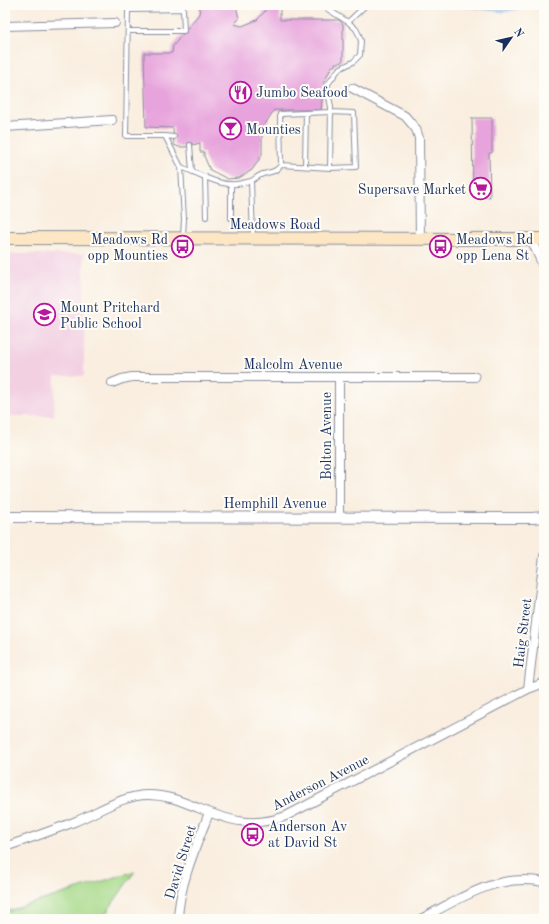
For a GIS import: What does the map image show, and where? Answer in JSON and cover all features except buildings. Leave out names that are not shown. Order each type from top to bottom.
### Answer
[{"type":"main road","name":"Meadows Road","points":[[5,238],[544,239]]},
{"type":"street","points":[[5,26],[115,23]]},
{"type":"street","points":[[352,88],[405,116],[416,129],[419,138],[420,239]]},
{"type":"street","points":[[5,127],[112,120]]},
{"type":"street","points":[[531,239],[544,268]]},
{"type":"street","name":"Malcolm Avenue","points":[[112,383],[132,377],[475,377]]},
{"type":"street","name":"Bolton Avenue","points":[[339,378],[340,518]]},
{"type":"street","name":"Hemphill Avenue","points":[[5,517],[544,517]]},
{"type":"street","name":"Haig Street","points":[[528,689],[544,556]]},
{"type":"street","name":"Anderson Avenue","points":[[5,847],[75,822],[134,797],[146,795],[172,797],[209,812],[247,823],[260,823],[280,818],[528,689],[544,683]]},
{"type":"street","name":"David Street","points":[[178,919],[179,903],[185,881],[209,812]]},
{"type":"street","points":[[421,919],[488,886],[512,880],[544,882]]},
{"type":"lane","points":[[128,10],[136,5]]},
{"type":"lane","points":[[321,5],[348,22],[356,29],[360,35],[361,41],[360,55],[353,62],[339,69],[328,84],[330,102],[330,168]]},
{"type":"lane","points":[[329,10],[334,5]]},
{"type":"lane","points":[[348,22],[366,5]]},
{"type":"lane","points":[[128,10],[183,7],[184,31],[128,31]]},
{"type":"lane","points":[[128,10],[126,136],[174,137]]},
{"type":"lane","points":[[181,167],[220,183],[231,184],[251,181],[263,174],[271,173],[278,169],[281,165],[280,114],[330,112],[354,113],[356,167],[330,168],[281,165]]},
{"type":"lane","points":[[305,166],[306,113]]},
{"type":"lane","points":[[165,136],[181,167],[184,219],[182,238]]},
{"type":"lane","points":[[190,146],[192,171]]},
{"type":"lane","points":[[205,176],[206,217]]},
{"type":"lane","points":[[251,181],[253,239]]},
{"type":"lane","points":[[231,184],[231,218]]},
{"type":"shaded area","name":"Mount Pritchard Public School","points":[[5,254],[84,254],[84,376],[55,376],[54,416],[5,416]]},
{"type":"green space","points":[[135,871],[102,919],[5,919],[5,912]]},
{"type":"waterway","points":[[460,5],[503,11],[531,5]]},
{"type":"place","name":"Jumbo Seafood","points":[[240,92]]},
{"type":"place","name":"Mounties","points":[[230,129]]},
{"type":"place","name":"Supersave Market","points":[[481,189]]},
{"type":"place","name":"Meadows Rd opp Mounties","points":[[183,247]]},
{"type":"place","name":"Meadows Rd opp Lena St","points":[[440,247]]},
{"type":"place","name":"Mount Pritchard Public School","points":[[45,315]]},
{"type":"place","name":"Anderson Av at David St","points":[[252,834]]}]
